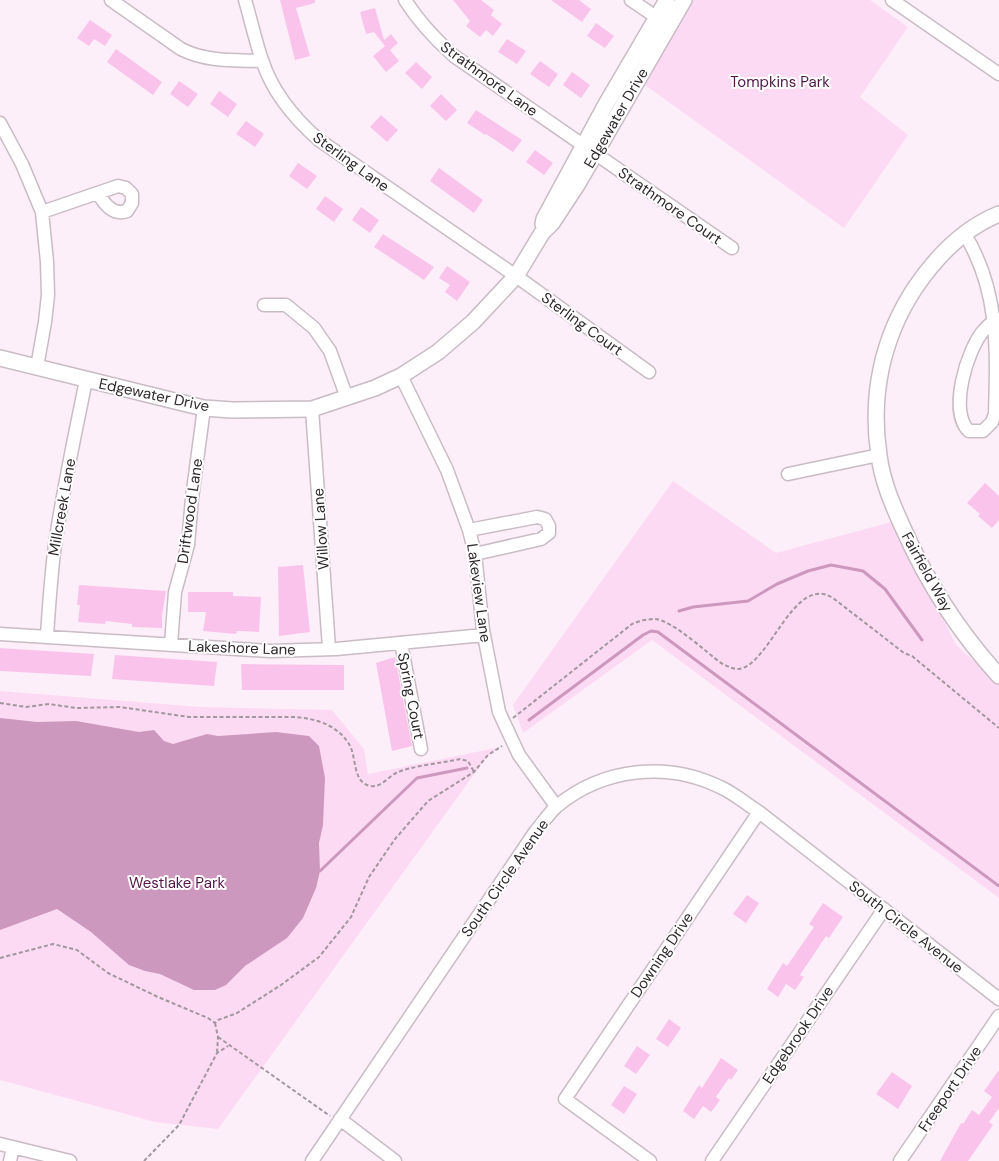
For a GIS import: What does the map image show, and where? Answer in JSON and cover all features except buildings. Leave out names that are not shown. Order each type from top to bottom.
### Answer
[{"type":"street","points":[[111,0],[193,55],[205,58],[262,61]]},
{"type":"street","name":"Sterling Lane","points":[[246,0],[262,61],[284,102],[295,117],[319,140],[516,276]]},
{"type":"street","name":"Strathmore Lane","points":[[405,0],[435,40],[454,56],[589,150]]},
{"type":"street","points":[[631,0],[663,22]]},
{"type":"street","name":"Edgewater Drive","points":[[663,22],[667,0]]},
{"type":"street","name":"Edgewater Drive","points":[[0,358],[204,408],[232,410],[312,409],[375,388],[401,376],[438,352],[473,322],[516,276],[542,233],[544,219],[589,150],[663,22],[684,0]]},
{"type":"street","points":[[892,0],[999,74]]},
{"type":"street","points":[[0,123],[22,164],[42,212],[48,262],[48,295],[37,367]]},
{"type":"street","name":"Strathmore Court","points":[[589,150],[732,248]]},
{"type":"street","points":[[42,212],[98,193]]},
{"type":"street","name":"Fairfield Way","points":[[999,214],[964,233],[922,279],[906,302],[889,338],[875,408],[878,455],[886,488],[899,520],[924,574],[954,622],[999,676]]},
{"type":"street","points":[[964,233],[983,265],[993,297],[996,319],[995,414],[992,422],[983,431],[970,431],[961,421],[960,395],[963,377],[976,342],[984,330],[996,319]]},
{"type":"street","name":"Sterling Court","points":[[516,276],[649,372]]},
{"type":"street","points":[[264,305],[286,305],[314,328],[330,351],[347,398]]},
{"type":"street","name":"Lakeview Lane","points":[[401,376],[447,470],[469,530],[475,554],[484,635],[499,712],[519,755],[556,806]]},
{"type":"street","name":"Millcreek Lane","points":[[47,636],[50,583],[64,485],[86,380]]},
{"type":"street","name":"Driftwood Lane","points":[[171,644],[175,592],[188,546],[192,498],[204,408]]},
{"type":"street","name":"Willow Lane","points":[[312,409],[329,648]]},
{"type":"street","points":[[788,474],[878,455]]},
{"type":"street","points":[[469,530],[537,517],[545,519],[548,526],[549,533],[541,539],[475,554]]},
{"type":"street","name":"Lakeshore Lane","points":[[0,634],[270,651],[305,651],[484,635]]},
{"type":"street","name":"Spring Court","points":[[400,643],[421,749]]},
{"type":"street","name":"South Circle Avenue","points":[[312,1161],[535,832],[556,806],[582,790],[607,779],[636,771],[668,772],[698,778],[721,787],[758,812],[999,999]]},
{"type":"street","name":"Downing Drive","points":[[650,1161],[565,1099],[758,812]]},
{"type":"street","name":"Edgebrook Drive","points":[[712,1161],[884,909]]},
{"type":"street","name":"Freeport Drive","points":[[900,1161],[999,1016]]},
{"type":"street","points":[[339,1120],[395,1161]]},
{"type":"street","points":[[0,1144],[70,1161]]},
{"type":"street","points":[[10,1161],[14,1147]]},
{"type":"path","points":[[215,1023],[237,1013],[281,985],[319,957],[351,917],[370,877],[395,839],[428,801],[474,772],[488,755],[502,747],[511,720],[632,624],[642,620],[656,619],[667,622],[721,663],[731,668],[740,669],[748,665],[757,656],[799,604],[811,594],[827,594],[904,653],[912,656],[999,728]]},
{"type":"path","points":[[0,703],[26,707],[48,704],[76,708],[120,707],[189,717],[296,717],[313,719],[327,724],[349,744],[357,776],[360,781],[369,786],[378,786],[394,774],[404,770],[460,759],[468,761],[474,772]]},
{"type":"path","points":[[0,958],[53,944],[77,950],[108,973],[208,1018],[215,1023],[218,1037],[217,1054]]},
{"type":"path","points":[[218,1037],[339,1120]]},
{"type":"path","points":[[144,1161],[179,1125],[217,1054],[229,1046]]},
{"type":"green space","name":"Tompkins Park","points":[[692,0],[870,0],[908,27],[860,97],[908,135],[844,228],[645,85]]},
{"type":"green space","points":[[673,481],[776,553],[895,521],[956,645],[999,684],[999,898],[652,640],[523,733],[513,705]]},
{"type":"green space","name":"Westlake Park","points":[[0,691],[201,707],[332,710],[364,749],[368,774],[501,747],[488,755],[218,1129],[155,1122],[0,1080]]},
{"type":"shaded area","points":[[0,718],[37,722],[76,721],[139,732],[154,730],[164,741],[173,744],[207,734],[218,736],[276,732],[309,736],[319,746],[325,778],[323,825],[319,843],[320,871],[316,888],[303,918],[287,938],[245,966],[226,985],[215,990],[194,990],[160,974],[129,965],[91,932],[57,909],[0,930]]},
{"type":"waterway","points":[[679,611],[693,607],[748,601],[777,584],[808,571],[831,565],[863,571],[885,589],[922,640]]},
{"type":"waterway","points":[[529,720],[643,635],[651,631],[658,632],[999,886]]},
{"type":"waterway","points":[[318,871],[417,778],[467,768]]}]
